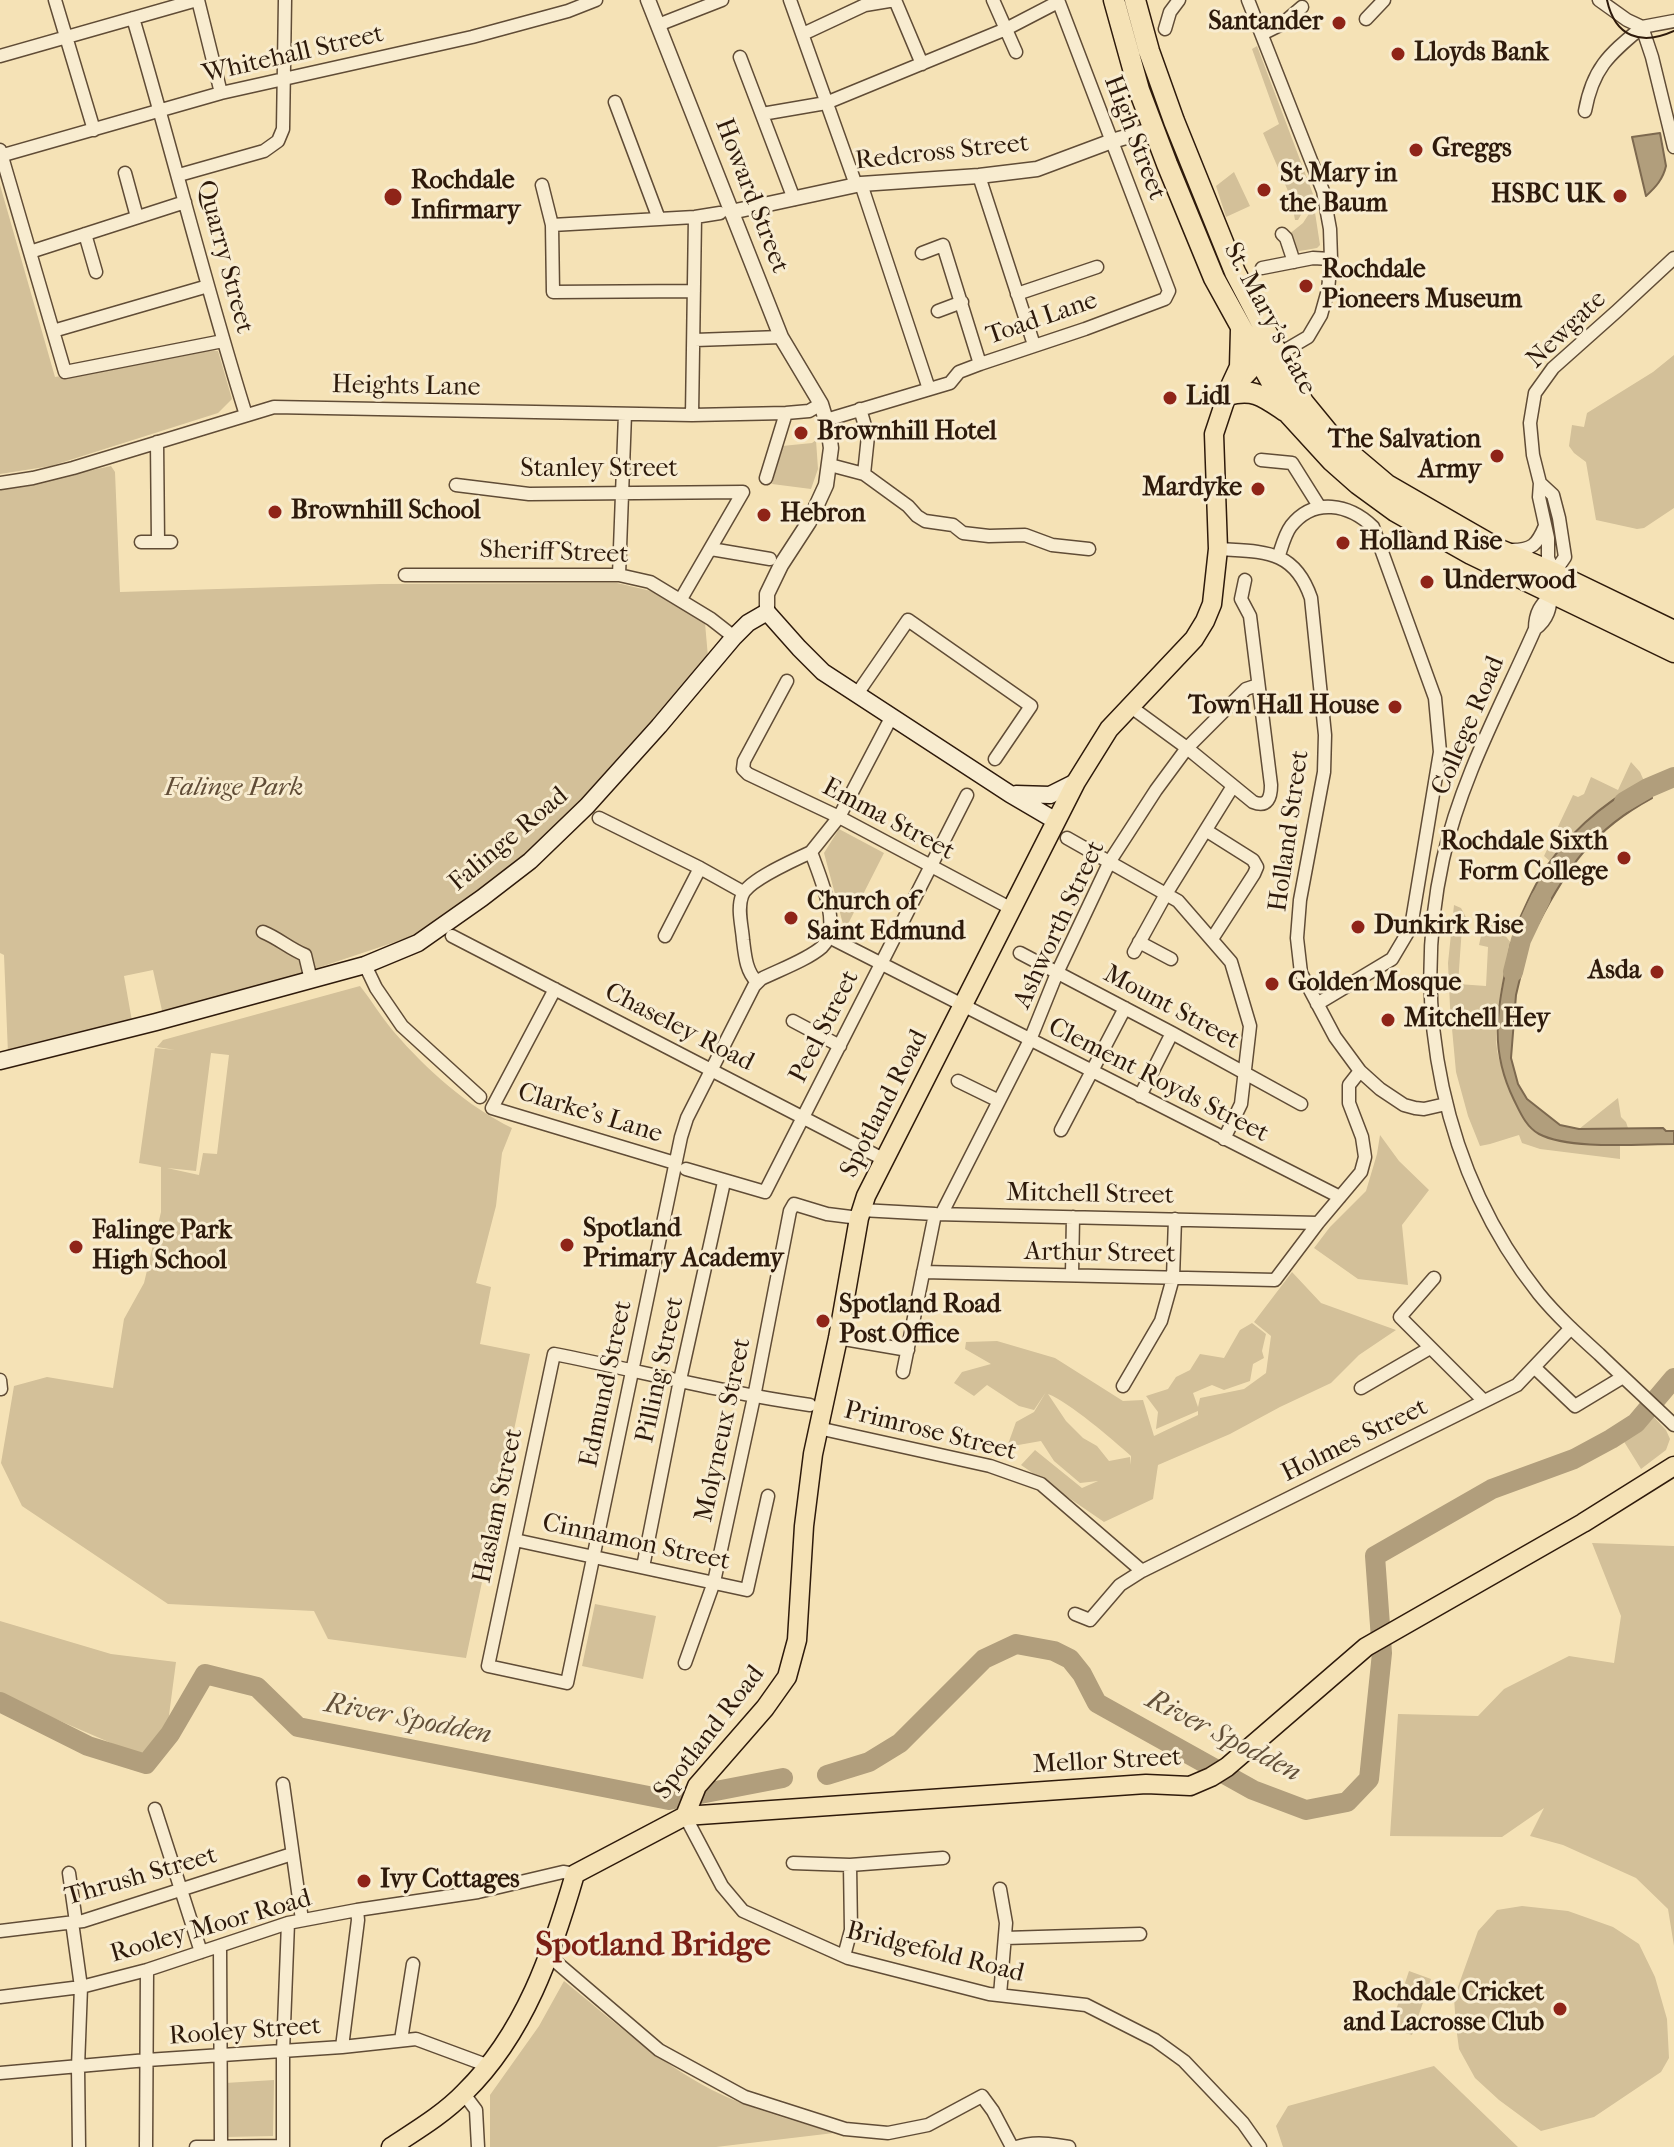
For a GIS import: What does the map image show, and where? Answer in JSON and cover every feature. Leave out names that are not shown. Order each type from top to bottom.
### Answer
[{"type":"highway","name":"St. Mary's Gate","points":[[1114,0],[1139,90],[1214,278],[1241,328],[1335,441],[1387,485],[1413,502],[1674,652]]},
{"type":"highway","name":"St. Mary's Gate","points":[[1135,0],[1149,51],[1172,113],[1289,414],[1349,477],[1433,534],[1674,631]]},
{"type":"highway","points":[[1154,129],[1172,113]]},
{"type":"highway","points":[[1227,395],[1240,367],[1241,328]]},
{"type":"highway","points":[[1227,395],[1245,390],[1263,396],[1289,414]]},
{"type":"main road","name":"Spotland Road","points":[[575,1874],[687,1810],[697,1786],[765,1708],[787,1677],[797,1640],[804,1526],[813,1454],[860,1214],[1076,782],[1109,729],[1194,639],[1205,621],[1212,604],[1218,549],[1214,434],[1227,395],[1253,367],[1269,359]]},
{"type":"main road","name":"Falinge Road","points":[[0,1061],[365,965],[418,943],[527,863],[587,806],[734,637],[748,623],[767,612]]},
{"type":"main road","points":[[767,612],[823,672],[1056,821]]},
{"type":"main road","points":[[1010,794],[1050,795],[1076,782]]},
{"type":"main road","name":"Mellor Street","points":[[687,1810],[1146,1784],[1190,1786],[1227,1767],[1366,1647],[1583,1523],[1674,1466]]},
{"type":"main road","points":[[391,2147],[464,2094],[489,2066],[524,2013],[549,1956],[575,1874]]},
{"type":"street","points":[[55,0],[94,130]]},
{"type":"street","points":[[145,0],[149,14]]},
{"type":"street","points":[[0,56],[198,0],[221,93]]},
{"type":"street","points":[[179,175],[264,151],[278,141],[283,129],[285,0]]},
{"type":"street","name":"Whitehall Street","points":[[1,154],[221,93],[485,33],[568,11],[596,0]]},
{"type":"street","name":"Howard Street","points":[[648,0],[726,212],[781,337],[821,404]]},
{"type":"street","points":[[658,25],[687,6],[722,0]]},
{"type":"street","points":[[790,0],[929,389]]},
{"type":"street","points":[[803,34],[865,5],[895,0],[922,64]]},
{"type":"street","points":[[993,0],[1016,52]]},
{"type":"street","points":[[1165,29],[1170,12],[1179,0]]},
{"type":"street","points":[[1248,0],[1323,191],[1330,229],[1328,290],[1321,315],[1308,337],[1269,359]]},
{"type":"street","points":[[1366,19],[1384,0]]},
{"type":"street","points":[[1599,0],[1642,27],[1674,147]]},
{"type":"street","points":[[762,114],[826,103],[1006,29],[1058,1]]},
{"type":"street","name":"High Street","points":[[1058,1],[1169,291]]},
{"type":"street","points":[[1262,34],[1282,24],[1302,7]]},
{"type":"street","name":"Quarry Street","points":[[133,18],[246,415]]},
{"type":"street","points":[[1585,111],[1595,76],[1614,51],[1642,27],[1674,21]]},
{"type":"street","points":[[1282,24],[1295,35]]},
{"type":"street","points":[[740,57],[794,199]]},
{"type":"street","points":[[615,102],[659,219]]},
{"type":"street","name":"Redcross Street","points":[[552,225],[695,217],[858,184],[1037,169],[1154,129]]},
{"type":"street","points":[[1,154],[65,372],[223,341]]},
{"type":"street","points":[[125,173],[137,217]]},
{"type":"street","points":[[979,176],[1034,345]]},
{"type":"street","points":[[542,185],[552,225],[553,292],[694,291]]},
{"type":"street","points":[[30,252],[185,202]]},
{"type":"street","points":[[692,415],[695,217]]},
{"type":"street","points":[[85,234],[96,272]]},
{"type":"street","points":[[1282,234],[1294,262]]},
{"type":"street","points":[[922,253],[943,245],[980,364]]},
{"type":"street","points":[[1262,268],[1313,258],[1331,259]]},
{"type":"street","name":"Newgate","points":[[1553,583],[1539,497],[1540,483],[1533,455],[1530,423],[1535,393],[1553,368],[1674,258]]},
{"type":"street","points":[[1017,294],[1097,267]]},
{"type":"street","points":[[53,331],[208,286]]},
{"type":"street","name":"Toad Lane","points":[[826,420],[950,383],[959,372],[1165,299],[1169,291]]},
{"type":"street","points":[[938,311],[962,302]]},
{"type":"street","points":[[695,340],[781,337]]},
{"type":"street","points":[[767,612],[767,594],[819,504],[826,485],[831,448],[821,404]]},
{"type":"street","name":"Heights Lane","points":[[0,483],[73,468],[274,407],[692,415],[786,413],[809,411],[821,404]]},
{"type":"street","points":[[860,409],[868,436],[864,474]]},
{"type":"street","points":[[766,478],[786,413]]},
{"type":"street","points":[[619,575],[625,414]]},
{"type":"street","points":[[157,442],[158,542]]},
{"type":"street","points":[[1261,460],[1292,463],[1319,506]]},
{"type":"street","points":[[830,465],[864,474],[925,521],[953,525],[963,533],[974,536],[1025,535],[1052,545],[1089,549]]},
{"type":"street","name":"College Road","points":[[1540,483],[1553,495],[1565,557],[1539,607],[1535,629],[1469,776],[1443,858],[1430,944],[1430,988],[1437,1062],[1446,1104],[1469,1175],[1498,1233],[1528,1280],[1571,1328],[1674,1425]]},
{"type":"street","name":"Stanley Street","points":[[456,485],[529,494],[743,492],[711,549]]},
{"type":"street","points":[[1218,549],[1279,555],[1291,526],[1319,506],[1339,507],[1353,512],[1373,527],[1435,698],[1440,752],[1411,927],[1392,959],[1317,1004]]},
{"type":"street","points":[[1500,550],[1526,550],[1535,544],[1545,526]]},
{"type":"street","points":[[141,542],[171,542]]},
{"type":"street","points":[[681,599],[711,549],[770,559]]},
{"type":"street","name":"Holland Street","points":[[1279,555],[1305,581],[1311,598],[1326,724],[1324,772],[1300,900],[1297,938],[1301,973],[1335,1037],[1360,1071],[1404,1105],[1424,1109],[1446,1104]]},
{"type":"street","name":"Sheriff Street","points":[[405,575],[619,575],[650,582],[681,599],[734,637]]},
{"type":"street","points":[[1131,707],[1253,802],[1261,805],[1267,802],[1271,791],[1250,616],[1241,599],[1245,580]]},
{"type":"street","points":[[857,694],[908,620],[1031,706],[995,759]]},
{"type":"street","name":"Emma Street","points":[[787,681],[744,761],[743,769],[1012,909]]},
{"type":"street","name":"Ashworth Street","points":[[903,1372],[938,1214],[1030,1040],[1057,973],[1110,861],[1187,748],[1246,689],[1258,685]]},
{"type":"street","points":[[811,852],[831,921],[829,937],[819,949],[757,982],[751,975],[745,955],[740,911],[743,892],[751,884],[811,852],[839,817],[892,716]]},
{"type":"street","points":[[1171,959],[1137,947],[1233,786]]},
{"type":"street","name":"Peel Street","points":[[765,1192],[967,795]]},
{"type":"street","points":[[599,818],[743,892]]},
{"type":"street","points":[[1207,831],[1253,860],[1257,867],[1212,939]]},
{"type":"street","points":[[1067,838],[1178,901],[1231,962],[1250,1026],[1241,1104],[1224,1139]]},
{"type":"street","points":[[665,936],[700,868]]},
{"type":"street","points":[[263,932],[305,955],[311,980]]},
{"type":"street","name":"Chaseley Road","points":[[452,936],[885,1160]]},
{"type":"street","name":"Clement Royds Street","points":[[829,937],[1340,1197]]},
{"type":"street","name":"Mount Street","points":[[1020,953],[1301,1104]]},
{"type":"street","name":"Clarke's Lane","points":[[365,965],[376,988],[402,1026],[480,1097]]},
{"type":"street","name":"Edmund Street","points":[[488,1666],[567,1683],[632,1370],[680,1166],[687,1118],[757,982]]},
{"type":"street","name":"Clarke's Lane","points":[[555,989],[492,1108],[724,1182],[765,1192]]},
{"type":"street","points":[[1061,1130],[1125,1008]]},
{"type":"street","points":[[793,1021],[840,1046]]},
{"type":"street","points":[[1140,1096],[1172,1033]]},
{"type":"street","points":[[1318,1223],[1361,1172],[1365,1157],[1362,1137],[1349,1103],[1349,1085],[1360,1071]]},
{"type":"street","points":[[958,1081],[999,1101]]},
{"type":"street","name":"Pilling Street","points":[[643,1567],[724,1182]]},
{"type":"street","name":"Molyneux Street","points":[[685,1663],[714,1582],[790,1211],[794,1204],[827,1214],[860,1214]]},
{"type":"street","name":"Mitchell Street","points":[[860,1214],[1318,1223]]},
{"type":"street","points":[[1072,1275],[1073,1217]]},
{"type":"street","points":[[1123,1386],[1161,1321],[1173,1278],[1175,1219]]},
{"type":"street","name":"Arthur Street","points":[[923,1272],[1275,1280],[1318,1223]]},
{"type":"street","points":[[1434,1278],[1400,1317],[1484,1401]]},
{"type":"street","name":"Holmes Street","points":[[1075,1614],[1090,1620],[1120,1585],[1142,1571],[1517,1385],[1571,1328]]},
{"type":"street","points":[[838,1338],[908,1350]]},
{"type":"street","points":[[1361,1388],[1430,1348]]},
{"type":"street","name":"Haslam Street","points":[[488,1666],[554,1354],[632,1370]]},
{"type":"street","points":[[1534,1367],[1575,1406],[1623,1377]]},
{"type":"street","points":[[632,1370],[754,1397],[810,1405]]},
{"type":"street","points":[[0,1380],[1,1389]]},
{"type":"street","name":"Primrose Street","points":[[818,1428],[990,1466],[1041,1484],[1142,1571]]},
{"type":"street","name":"Cinnamon Street","points":[[515,1540],[747,1590],[768,1496]]},
{"type":"street","points":[[283,1784],[302,1920]]},
{"type":"street","points":[[155,1809],[201,1952]]},
{"type":"street","name":"Bridgefold Road","points":[[687,1810],[722,1886],[743,1911],[844,1956],[1000,1995],[1086,2005],[1155,2040],[1184,2061],[1243,2123],[1260,2147]]},
{"type":"street","name":"Thrush Street","points":[[0,1931],[74,1922],[292,1854]]},
{"type":"street","points":[[793,1863],[850,1865],[943,1858]]},
{"type":"street","points":[[844,1956],[851,1930],[850,1865]]},
{"type":"street","name":"Rooley Moor Road","points":[[0,1997],[81,1987],[147,1970],[302,1920],[478,1892],[563,1872],[575,1874]]},
{"type":"street","points":[[69,1873],[81,1987],[79,2147]]},
{"type":"street","points":[[1000,1889],[1006,1923],[1000,1995]]},
{"type":"street","points":[[342,2047],[357,1910]]},
{"type":"street","points":[[196,2147],[283,2146],[288,1923]]},
{"type":"street","points":[[1005,1938],[1140,1934]]},
{"type":"street","points":[[220,1946],[221,2146]]},
{"type":"street","points":[[549,1956],[659,2050],[745,2097],[890,2140],[928,2125],[982,2096],[1015,2147],[1048,2143],[1069,2147]]},
{"type":"street","points":[[401,2040],[413,1964]]},
{"type":"street","points":[[146,2147],[147,1970]]},
{"type":"street","name":"Rooley Street","points":[[0,2073],[416,2039],[489,2066]]},
{"type":"street","points":[[464,2094],[476,2110],[478,2147]]},
{"type":"green space","points":[[1257,46],[1313,194],[1298,220],[1295,220],[1291,198],[1263,133],[1279,124],[1252,49]]},
{"type":"green space","points":[[1234,172],[1250,206],[1226,217],[1216,186]]},
{"type":"green space","points":[[0,185],[55,377],[206,350],[218,351],[232,399],[218,413],[51,466],[0,474]]},
{"type":"green space","points":[[1314,206],[1320,245],[1294,252],[1288,235],[1303,223]]},
{"type":"green space","points":[[1674,355],[1674,508],[1644,528],[1596,520],[1586,462],[1569,446],[1572,425],[1584,427],[1587,413],[1653,372]]},
{"type":"green space","points":[[816,440],[818,469],[811,489],[772,484],[782,446]]},
{"type":"green space","name":"Falinge Park","points":[[111,466],[115,472],[120,592],[380,584],[617,583],[651,591],[701,619],[705,623],[708,657],[571,810],[528,853],[416,935],[222,1000],[163,1015],[153,970],[124,976],[132,1021],[8,1054],[4,955],[0,953],[0,490]]},
{"type":"green space","points":[[1631,762],[1644,781],[1593,816],[1551,862],[1544,856],[1573,795],[1578,797],[1584,794],[1591,777],[1618,790]]},
{"type":"green space","points":[[839,829],[884,853],[846,928],[824,853]]},
{"type":"green space","points":[[1454,905],[1461,908],[1468,921],[1467,926],[1462,927],[1458,984],[1486,986],[1488,947],[1479,945],[1483,927],[1488,923],[1504,929],[1511,943],[1498,1004],[1497,1051],[1507,1081],[1530,1127],[1561,1141],[1620,1144],[1620,1159],[1540,1149],[1522,1143],[1519,1135],[1480,1146],[1456,1072],[1448,963]]},
{"type":"green space","points":[[360,986],[394,1032],[420,1060],[464,1098],[512,1128],[502,1153],[496,1206],[476,1283],[491,1287],[480,1344],[530,1354],[466,1658],[328,1639],[314,1611],[168,1604],[22,1506],[1,1463],[14,1386],[47,1377],[113,1388],[124,1319],[144,1283],[161,1212],[161,1167],[139,1163],[155,1048],[175,1050],[157,1047],[163,1040]],"holes":[[[211,1053],[229,1055],[217,1154],[203,1153],[199,1175],[167,1168],[196,1171]]]},
{"type":"green space","points":[[1618,1098],[1621,1117],[1628,1128],[1579,1129]]},
{"type":"green space","points":[[1380,1135],[1399,1161],[1429,1190],[1402,1225],[1408,1285],[1358,1279],[1314,1248],[1366,1191]]},
{"type":"green space","points":[[1292,1272],[1321,1303],[1396,1330],[1359,1355],[1331,1383],[1230,1434],[1158,1465],[1153,1499],[1104,1522],[1021,1465],[1035,1450],[1082,1488],[1098,1481],[1080,1483],[1054,1461],[1041,1441],[1007,1447],[1016,1422],[1034,1412],[1046,1392],[1034,1410],[1019,1406],[987,1385],[974,1396],[954,1383],[962,1372],[991,1364],[965,1349],[966,1342],[997,1341],[1055,1358],[1123,1401],[1143,1400],[1154,1436],[1198,1415],[1198,1411],[1156,1429],[1158,1412],[1146,1396],[1168,1389],[1176,1377],[1190,1370],[1200,1354],[1224,1358],[1240,1330],[1252,1323],[1266,1334],[1262,1351],[1264,1358],[1253,1364],[1250,1381],[1224,1390],[1212,1385],[1193,1393],[1198,1407],[1200,1398],[1244,1389],[1266,1373],[1271,1336],[1254,1322]],"holes":[[[1048,1394],[1090,1422],[1131,1456],[1131,1465],[1130,1457],[1109,1461],[1097,1446],[1083,1438],[1066,1421]]]},
{"type":"green space","points":[[1650,1413],[1670,1439],[1666,1450],[1641,1469],[1623,1440]]},
{"type":"green space","points":[[1592,1543],[1674,1546],[1674,1946],[1668,1909],[1636,1878],[1563,1845],[1530,1836],[1544,1808],[1502,1837],[1390,1836],[1398,1714],[1478,1716],[1504,1689],[1569,1656],[1614,1663],[1621,1616]]},
{"type":"green space","points":[[595,1604],[656,1616],[643,1679],[582,1666]]},
{"type":"green space","points":[[0,1621],[111,1654],[176,1662],[168,1723],[148,1759],[0,1695]]},
{"type":"green space","name":"Rochdale Cricket and Lacrosse Club","points":[[1522,1906],[1568,1911],[1613,1927],[1639,1944],[1655,1977],[1667,2019],[1669,2058],[1661,2072],[1594,2117],[1541,2131],[1475,2078],[1459,2049],[1456,2026],[1454,1998],[1478,1931],[1497,1910]]},
{"type":"green space","points":[[1409,1971],[1431,1979],[1412,2035],[1390,2028]]},
{"type":"green space","points":[[564,1981],[635,2039],[692,2079],[741,2103],[834,2133],[716,2147],[490,2147],[490,2095],[539,2026]]},
{"type":"green space","points":[[1434,2066],[1518,2147],[1283,2147],[1276,2126],[1288,2106]]},
{"type":"green space","points":[[274,2080],[273,2136],[225,2137],[225,2083]]},
{"type":"shaded area","points":[[1660,133],[1666,166],[1659,182],[1646,196],[1632,137]]},
{"type":"shaded area","points":[[1644,781],[1652,798],[1614,823],[1584,851],[1560,884],[1538,924],[1520,918],[1539,879],[1572,835],[1599,811]]},
{"type":"shaded area","points":[[1511,943],[1526,953],[1516,995],[1511,1058],[1518,1084],[1527,1099],[1560,1125],[1579,1129],[1663,1128],[1674,1131],[1674,1144],[1568,1142],[1539,1134],[1527,1123],[1505,1079],[1498,1041],[1500,1003]]},
{"type":"waterway","points":[[1624,802],[1674,777]]},
{"type":"waterway","points":[[1513,972],[1521,940],[1541,898]]},
{"type":"waterway","name":"River Spodden","points":[[827,1775],[869,1762],[900,1743],[984,1659],[1016,1644],[1054,1651],[1070,1659],[1097,1703],[1253,1790],[1306,1810],[1347,1802],[1369,1779],[1382,1653],[1375,1556],[1492,1489],[1574,1459],[1611,1439],[1636,1423],[1674,1378]]},
{"type":"waterway","name":"River Spodden","points":[[0,1702],[88,1746],[146,1764],[170,1734],[205,1674],[257,1687],[298,1727],[669,1800],[783,1778]]},
{"type":"tram line","points":[[1607,0],[1616,23],[1631,35],[1651,38],[1674,31]]},
{"type":"place","name":"Santander","points":[[1339,23]]},
{"type":"place","name":"Lloyds Bank","points":[[1398,54]]},
{"type":"place","name":"Greggs","points":[[1416,150]]},
{"type":"place","name":"St Mary in the Baum","points":[[1264,190]]},
{"type":"place","name":"HSBC UK","points":[[1620,196]]},
{"type":"place","name":"Rochdale Infirmary","points":[[393,197]]},
{"type":"place","name":"Rochdale Pioneers Museum","points":[[1306,286]]},
{"type":"place","name":"Lidl","points":[[1170,398]]},
{"type":"place","name":"Brownhill Hotel","points":[[801,433]]},
{"type":"place","name":"The Salvation Army","points":[[1497,456]]},
{"type":"place","name":"Mardyke","points":[[1258,489]]},
{"type":"place","name":"Brownhill School","points":[[275,512]]},
{"type":"place","name":"Hebron","points":[[764,515]]},
{"type":"place","name":"Holland Rise","points":[[1343,543]]},
{"type":"place","name":"Underwood","points":[[1427,582]]},
{"type":"place","name":"Town Hall House","points":[[1395,707]]},
{"type":"place","name":"Rochdale Sixth Form College","points":[[1624,858]]},
{"type":"place","name":"Church of Saint Edmund","points":[[791,918]]},
{"type":"place","name":"Dunkirk Rise","points":[[1358,927]]},
{"type":"place","name":"Asda","points":[[1657,972]]},
{"type":"place","name":"Golden Mosque","points":[[1272,984]]},
{"type":"place","name":"Mitchell Hey","points":[[1388,1020]]},
{"type":"place","name":"Spotland Primary Academy","points":[[567,1245]]},
{"type":"place","name":"Falinge Park High School","points":[[76,1247]]},
{"type":"place","name":"Spotland Road Post Office","points":[[823,1321]]},
{"type":"place","name":"Ivy Cottages","points":[[364,1881]]},
{"type":"place","name":"Rochdale Cricket and Lacrosse Club","points":[[1560,2009]]},
{"type":"district","name":"Spotland Bridge","points":[[653,1947]]}]
